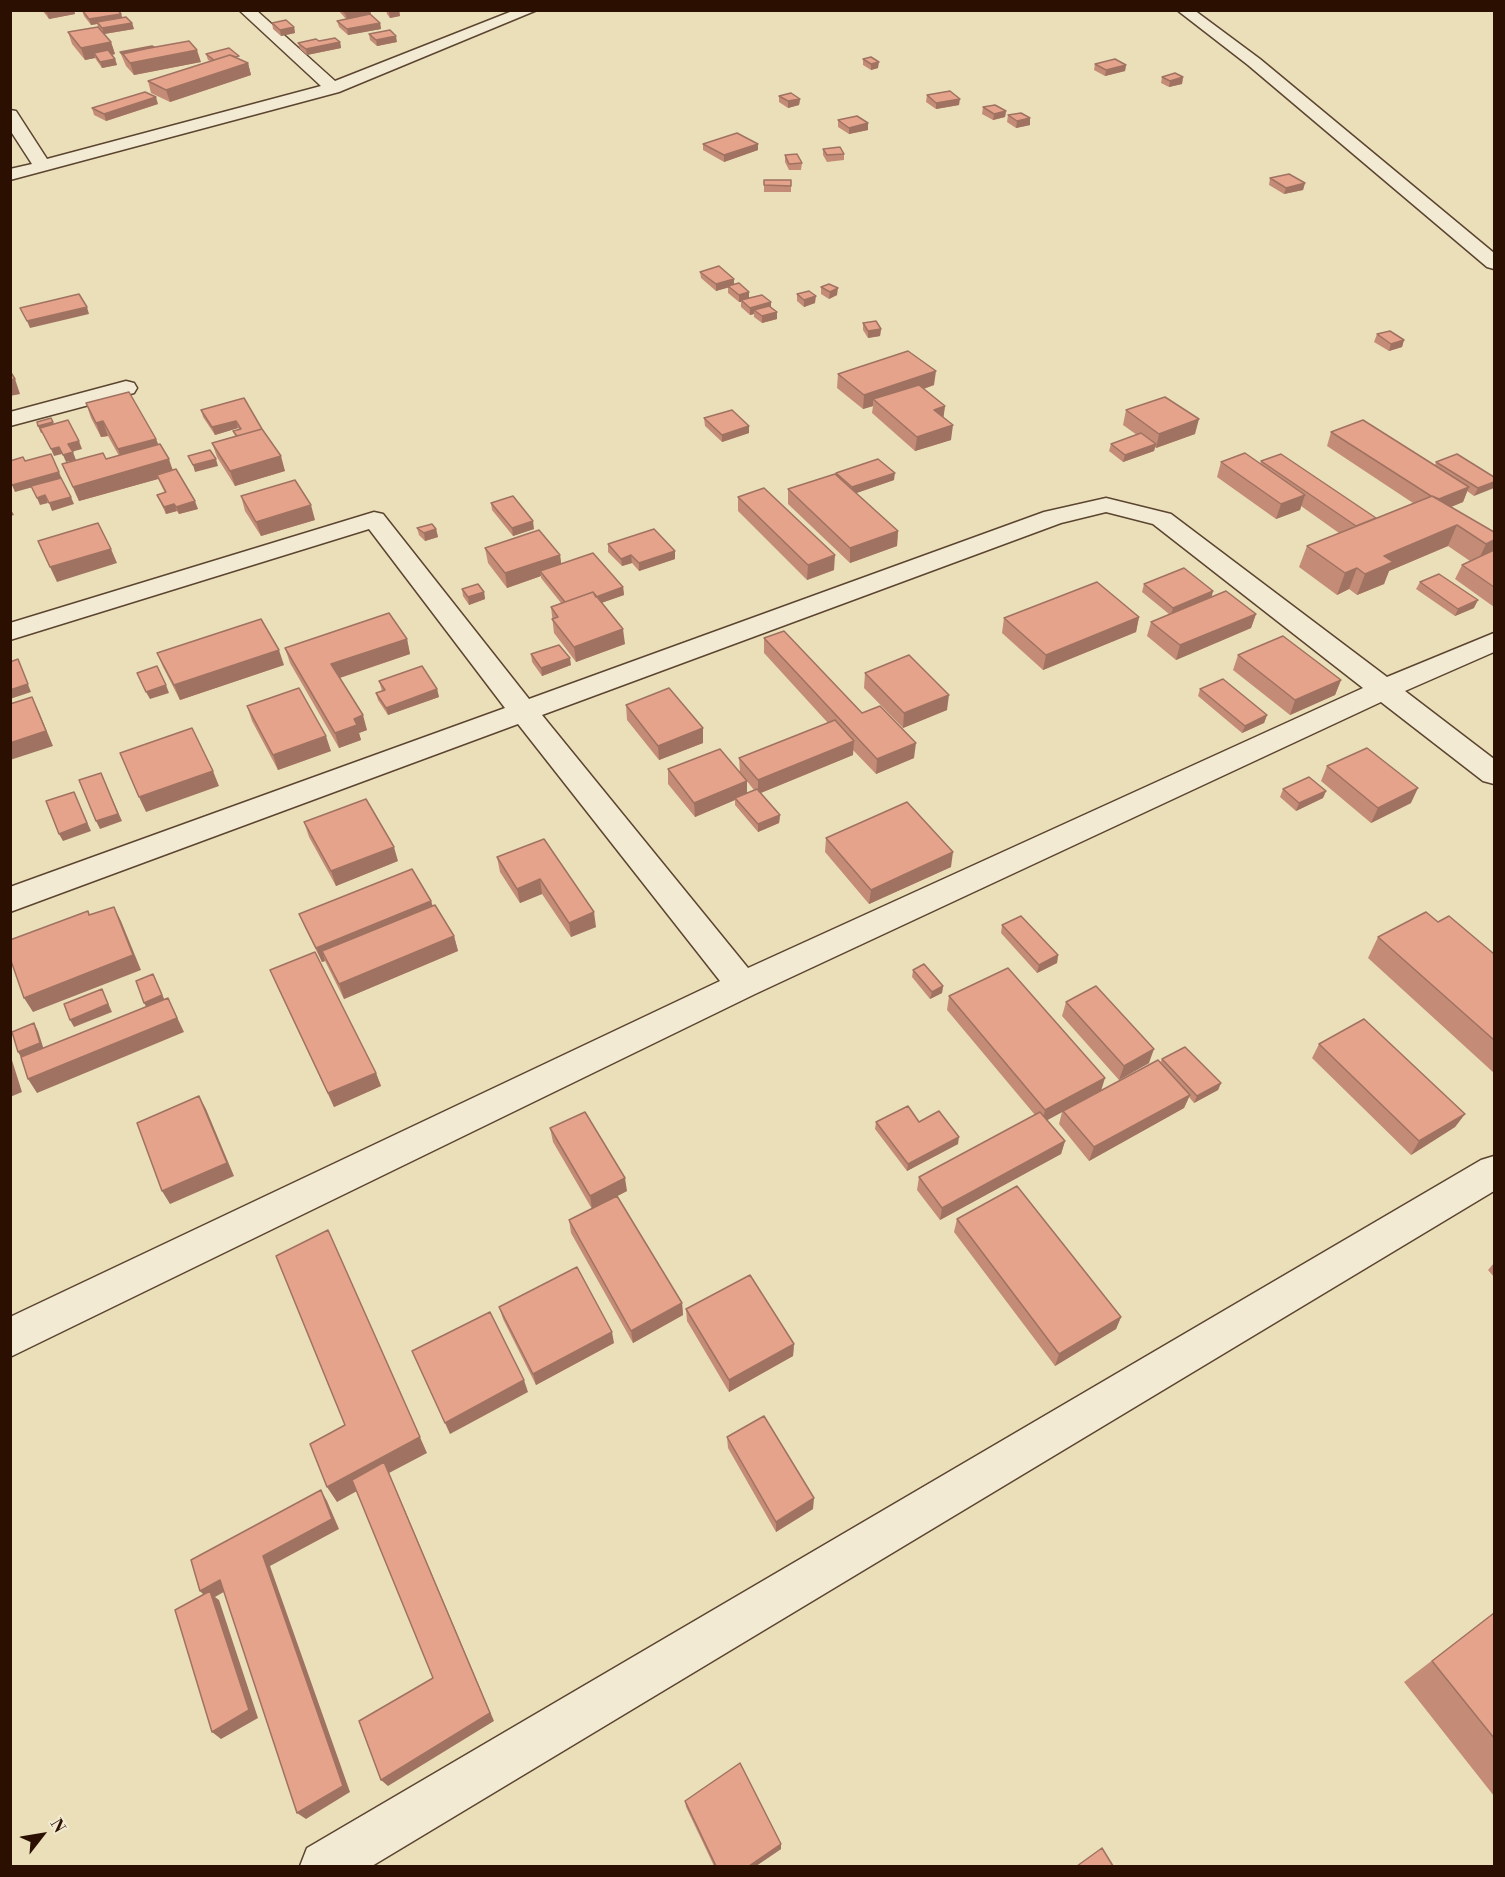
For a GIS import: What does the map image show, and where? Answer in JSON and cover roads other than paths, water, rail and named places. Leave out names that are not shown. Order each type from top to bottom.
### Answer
[{"type":"street","points":[[246,10],[333,88]]},
{"type":"street","points":[[1184,10],[1254,62],[1494,263]]},
{"type":"street","points":[[10,175],[333,88],[524,11]]},
{"type":"street","points":[[10,115],[43,167]]},
{"type":"street","points":[[10,418],[126,388]]},
{"type":"street","points":[[10,900],[1053,517],[1106,505],[1162,519],[1494,774]]},
{"type":"street","points":[[10,632],[374,519],[523,711],[743,985]]},
{"type":"street","points":[[10,1338],[743,985],[1382,690],[1494,642]]},
{"type":"street","points":[[325,1866],[1494,1172]]}]
